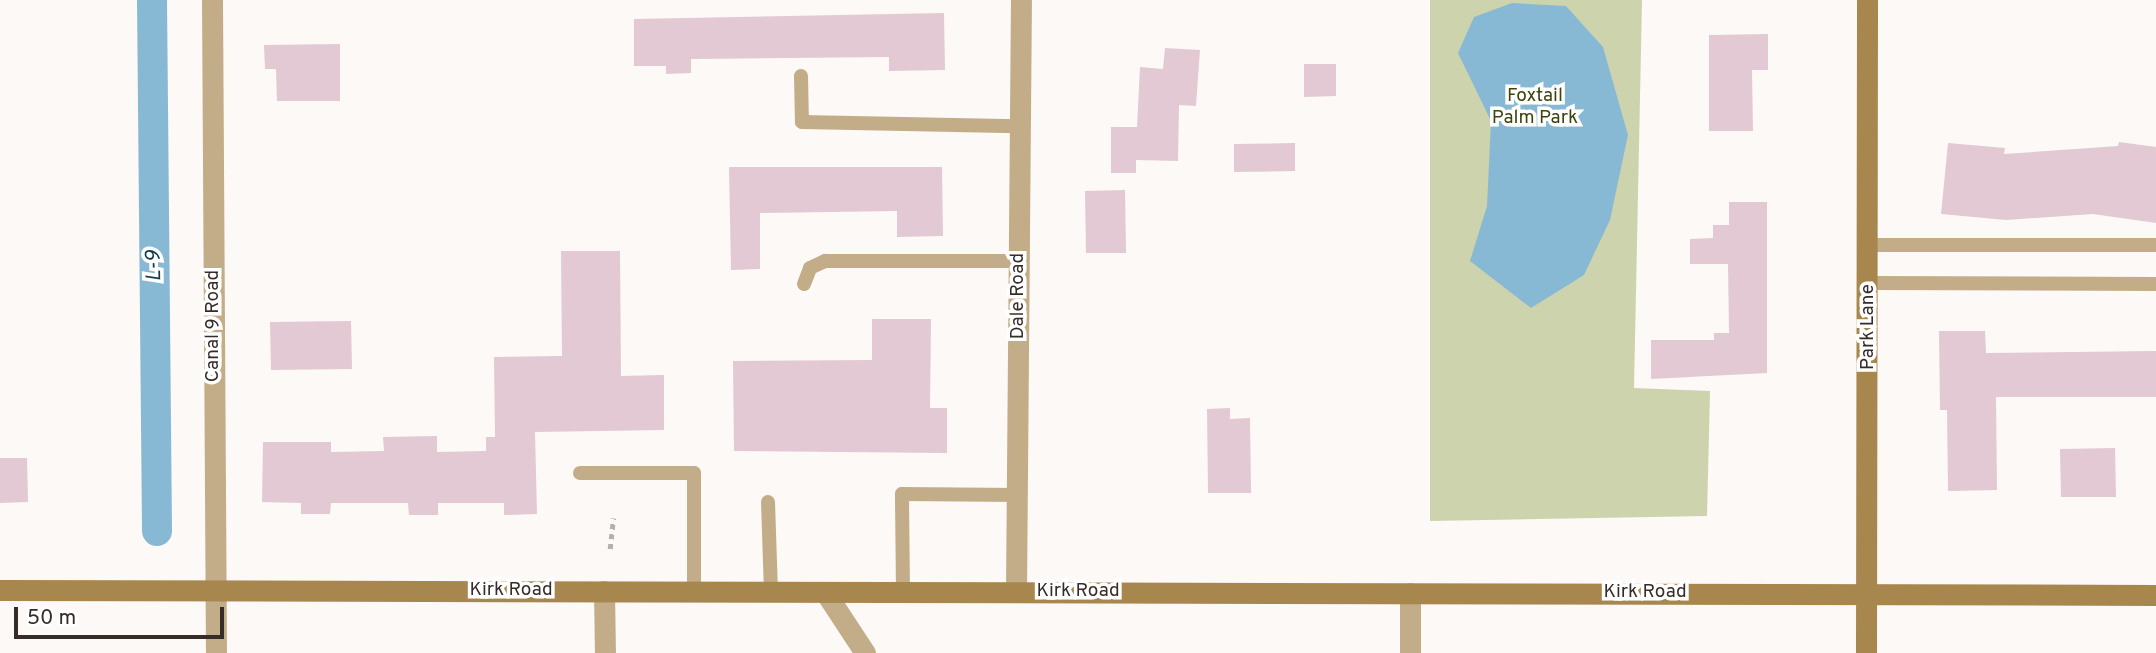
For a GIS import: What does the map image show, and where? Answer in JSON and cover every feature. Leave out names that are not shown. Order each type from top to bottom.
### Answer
[{"type":"street","name":"Canal 9 Road","points":[[212,0],[216,653]]},
{"type":"street","name":"Dale Road","points":[[1016,592],[1021,0]]},
{"type":"street","name":"Park Lane","points":[[1866,653],[1869,283],[1867,0]]},
{"type":"street","name":"Kirk Road","points":[[0,590],[2156,595]]},
{"type":"street","points":[[604,591],[605,653]]},
{"type":"street","points":[[825,592],[865,653]]},
{"type":"street","points":[[1410,593],[1410,653]]},
{"type":"lane","points":[[801,76],[802,122],[1020,126]]},
{"type":"lane","points":[[1869,245],[2156,245]]},
{"type":"lane","points":[[804,284],[810,268],[825,261],[1019,261]]},
{"type":"lane","points":[[1869,283],[2156,284]]},
{"type":"lane","points":[[580,473],[694,473],[694,592]]},
{"type":"lane","points":[[903,592],[902,494],[1017,495]]},
{"type":"lane","points":[[768,502],[771,592]]},
{"type":"path","points":[[610,548],[613,518]]},
{"type":"green space","name":"Foxtail Palm Park","points":[[1430,0],[1642,0],[1634,388],[1710,391],[1707,516],[1430,521]]},
{"type":"water","points":[[1512,3],[1566,6],[1603,47],[1628,135],[1610,220],[1584,275],[1531,308],[1470,261],[1487,206],[1491,121],[1458,53],[1474,17]]},
{"type":"building","points":[[944,13],[945,70],[889,71],[889,57],[691,59],[691,73],[666,74],[666,66],[634,66],[634,19]]},
{"type":"building","points":[[1768,34],[1768,70],[1752,70],[1753,131],[1709,131],[1709,35]]},
{"type":"building","points":[[340,44],[340,101],[277,101],[276,69],[265,69],[264,45]]},
{"type":"building","points":[[1165,48],[1200,50],[1196,106],[1179,105],[1178,161],[1136,160],[1136,173],[1111,173],[1111,127],[1137,127],[1140,67],[1163,69]]},
{"type":"building","points":[[1304,64],[1336,64],[1336,96],[1304,97]]},
{"type":"building","points":[[2119,142],[2156,147],[2156,223],[2093,214],[2006,220],[1941,214],[1948,143],[2005,148],[2004,154],[2118,146]]},
{"type":"building","points":[[1295,143],[1295,171],[1234,172],[1234,144]]},
{"type":"building","points":[[729,167],[942,167],[943,236],[897,237],[897,211],[760,213],[760,269],[731,270]]},
{"type":"building","points":[[1125,190],[1126,253],[1086,253],[1085,191]]},
{"type":"building","points":[[1729,202],[1767,202],[1767,373],[1651,379],[1651,340],[1714,340],[1714,333],[1729,333],[1728,264],[1690,264],[1690,239],[1713,238],[1713,225],[1729,225]]},
{"type":"building","points":[[561,251],[620,251],[621,376],[664,375],[664,430],[535,432],[537,514],[504,515],[504,503],[438,503],[438,515],[409,515],[408,503],[331,503],[330,514],[301,514],[301,503],[262,502],[263,442],[331,442],[331,452],[384,451],[383,437],[437,436],[437,452],[486,451],[486,437],[495,437],[494,357],[562,356]]},
{"type":"building","points":[[872,319],[931,319],[930,408],[947,408],[947,453],[734,451],[733,361],[872,360]]},
{"type":"building","points":[[351,321],[352,369],[271,370],[270,322]]},
{"type":"building","points":[[1939,331],[1985,331],[1986,353],[2156,351],[2156,397],[1996,397],[1997,490],[1948,491],[1947,410],[1940,410]]},
{"type":"building","points":[[1230,408],[1230,419],[1250,418],[1251,493],[1208,493],[1207,409]]},
{"type":"building","points":[[2115,448],[2116,497],[2061,497],[2060,449]]},
{"type":"building","points":[[0,458],[27,458],[28,502],[0,503]]},
{"type":"waterway","name":"L-9","points":[[152,0],[157,531]]}]
